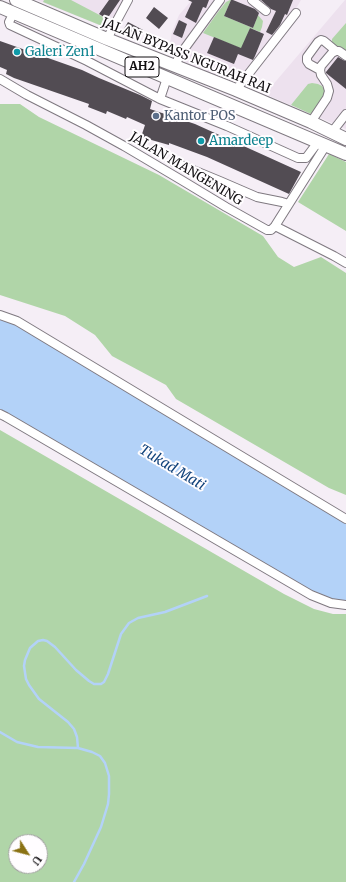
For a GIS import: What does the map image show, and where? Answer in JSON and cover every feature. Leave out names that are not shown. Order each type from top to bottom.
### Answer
[{"type":"highway","name":"JALAN BYPASS NGURAH RAI","points":[[20,1],[107,40],[175,65],[236,90],[346,138]]},
{"type":"highway","name":"JALAN BYPASS NGURAH RAI","points":[[4,10],[346,154]]},
{"type":"highway","points":[[284,128],[290,114]]},
{"type":"street","points":[[107,40],[128,0]]},
{"type":"street","points":[[175,65],[182,52],[220,0]]},
{"type":"street","points":[[252,0],[266,11]]},
{"type":"street","points":[[4,10],[10,25],[87,61],[160,98],[298,158],[306,158],[322,144]]},
{"type":"street","points":[[236,90],[296,13]]},
{"type":"street","points":[[320,70],[307,61],[307,57],[321,40],[346,56]]},
{"type":"street","points":[[87,61],[92,46]]},
{"type":"street","points":[[311,122],[327,98],[329,91],[327,84],[321,75],[321,66],[332,53],[336,51]]},
{"type":"street","points":[[160,98],[167,78]]},
{"type":"street","name":"JALAN MANGENING","points":[[0,79],[27,95],[124,146],[265,230],[271,230],[275,226]]},
{"type":"street","points":[[332,132],[346,114]]},
{"type":"street","points":[[322,144],[289,204],[275,226],[346,263]]},
{"type":"street","points":[[174,162],[257,197],[289,204]]},
{"type":"street","points":[[0,314],[17,321],[346,519]]},
{"type":"street","points":[[0,414],[13,420],[311,595],[330,603],[346,605]]},
{"type":"shaded area","points":[[37,0],[123,0],[107,28]]},
{"type":"shaded area","points":[[192,0],[301,0],[292,15],[238,85],[168,55],[172,32],[179,15]]},
{"type":"shaded area","points":[[346,0],[346,129],[265,94]]},
{"type":"green space","points":[[44,0],[71,0],[111,21],[107,28],[43,2]]},
{"type":"green space","points":[[230,0],[224,16],[253,28],[258,15],[263,21],[260,32],[250,28],[241,50],[240,48],[203,33],[226,2]]},
{"type":"green space","points":[[346,23],[346,52],[340,50],[332,44],[332,39]]},
{"type":"green space","points":[[312,83],[322,86],[325,91],[324,97],[311,114],[291,105],[308,84]]},
{"type":"green space","points":[[0,104],[20,104],[39,117],[159,175],[263,236],[278,257],[294,267],[321,257],[346,273],[346,495],[329,488],[176,399],[166,385],[112,356],[95,335],[65,316],[0,295]]},
{"type":"green space","points":[[329,154],[346,162],[346,231],[298,202]]},
{"type":"green space","points":[[0,430],[284,594],[314,609],[333,614],[346,614],[346,882],[0,882]]},
{"type":"water","points":[[0,320],[9,322],[24,330],[346,524],[346,601],[327,598],[314,593],[0,409]]},
{"type":"building","points":[[109,0],[120,0],[107,19],[99,14]]},
{"type":"building","points":[[188,0],[209,0],[206,8],[203,7],[196,23],[185,17],[192,2]]},
{"type":"building","points":[[231,0],[255,9],[259,13],[253,28],[224,16]]},
{"type":"building","points":[[261,0],[293,0],[287,15],[285,14],[280,25],[272,35],[266,32],[276,11],[271,9]]},
{"type":"building","points":[[154,7],[168,18],[159,29],[146,18]]},
{"type":"building","points":[[179,20],[187,24],[182,38],[173,34]]},
{"type":"building","points":[[128,22],[143,30],[137,41],[122,32]]},
{"type":"building","points":[[250,28],[264,34],[253,60],[238,54],[234,64],[207,53],[214,37],[241,48]]},
{"type":"building","points":[[0,41],[82,70],[140,95],[152,101],[150,109],[195,124],[301,172],[289,194],[207,157],[169,143],[169,145],[141,137],[145,125],[127,117],[126,119],[107,111],[106,114],[88,107],[89,104],[6,74],[7,70],[0,67]]},
{"type":"building","points":[[338,57],[346,61],[346,89],[326,73]]},
{"type":"waterway","points":[[78,748],[77,737],[74,729],[68,722],[39,699],[26,679],[24,666],[30,648],[38,641],[47,641],[89,681],[94,684],[101,684],[104,682],[108,674],[121,634],[129,623],[138,618],[165,612],[207,596]]},
{"type":"waterway","name":"Tukad Mati","points":[[0,732],[17,742],[38,747],[78,748],[92,752],[100,756],[105,763],[109,776],[108,804],[101,827],[74,882]]},
{"type":"place","name":"Galeri Zen1","points":[[17,52]]},
{"type":"place","name":"Kantor POS","points":[[156,116]]},
{"type":"place","name":"Amardeep","points":[[201,141]]}]
